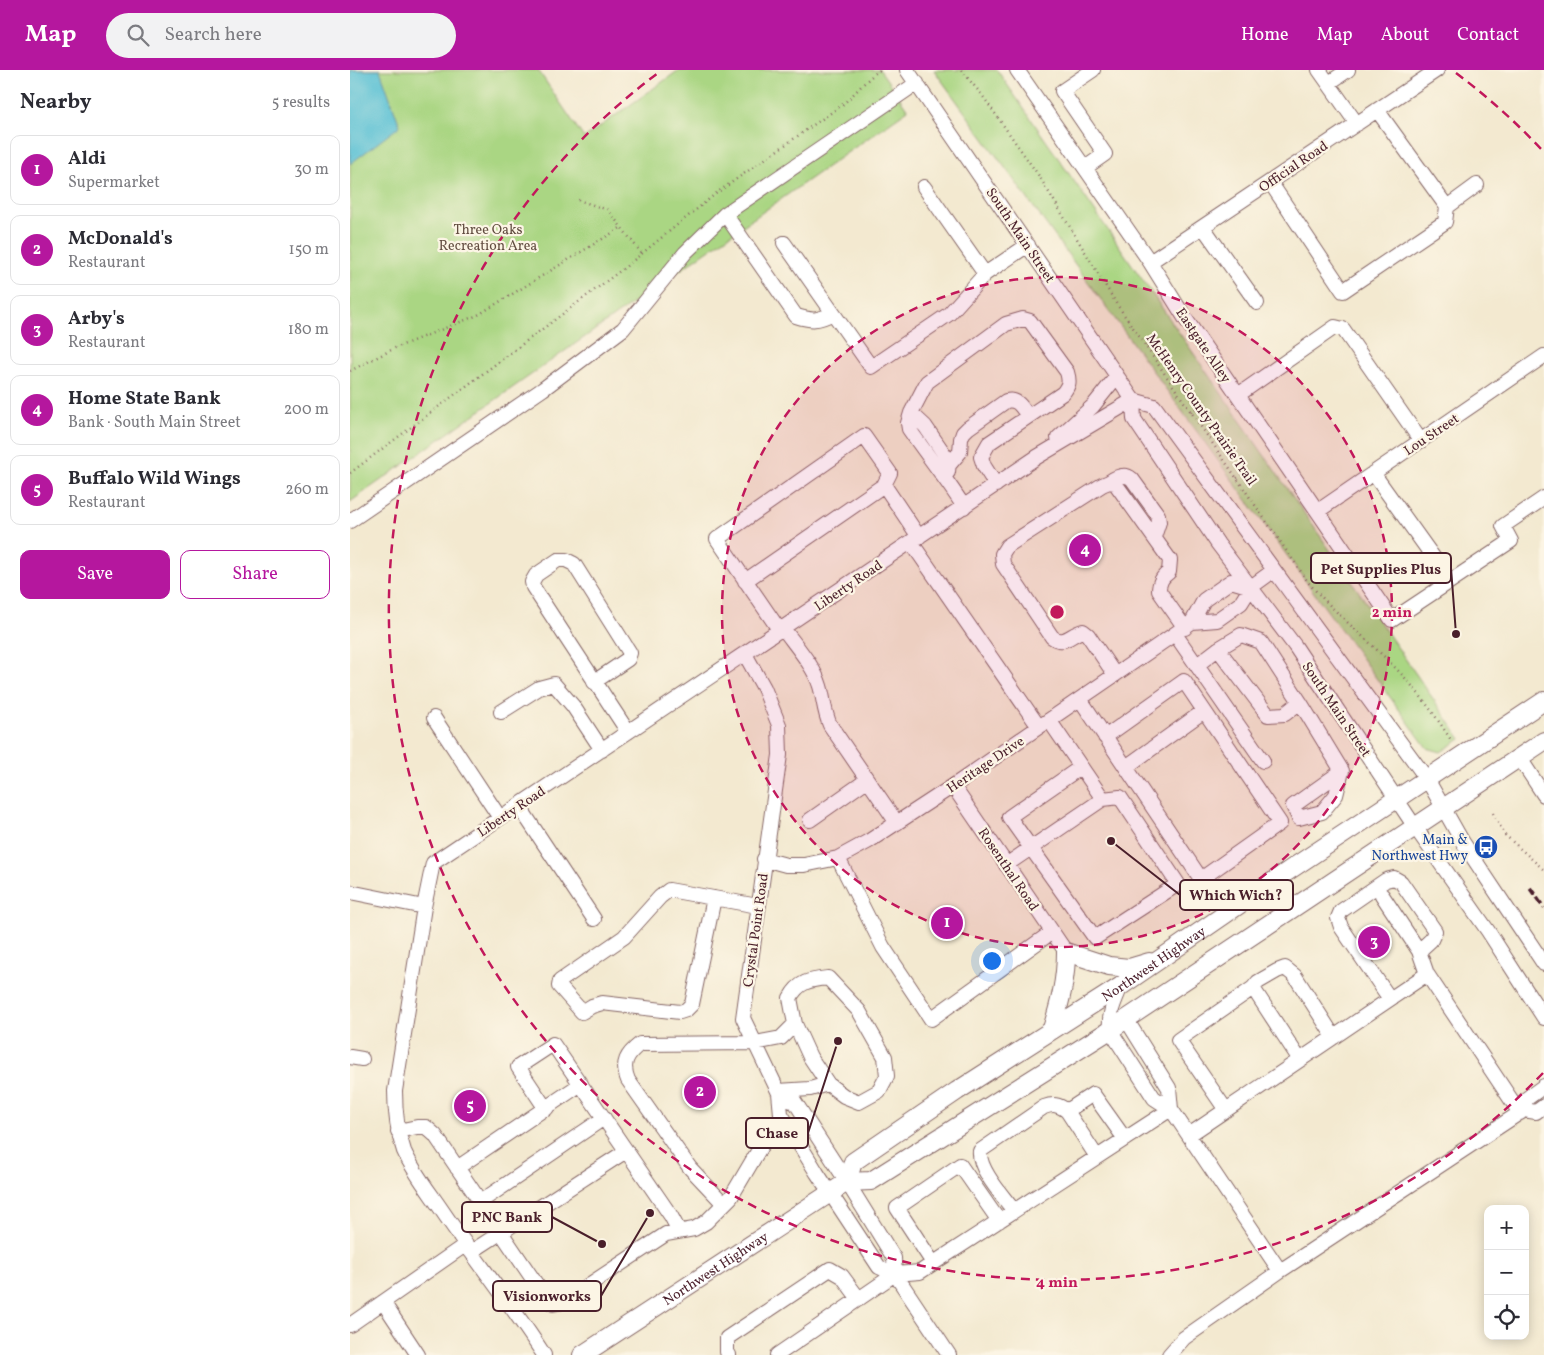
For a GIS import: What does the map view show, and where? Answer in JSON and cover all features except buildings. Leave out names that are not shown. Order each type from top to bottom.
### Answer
[{"type":"main road","name":"Northwest Highway","points":[[847,1182],[853,1162],[1052,1029],[1121,986],[1544,701]]},
{"type":"main road","name":"Northwest Highway","points":[[582,1355],[602,1348],[847,1182],[871,1181],[1110,1030],[1544,741]]},
{"type":"main road","points":[[1052,1029],[1063,992],[1066,952],[1109,966],[1129,968],[1163,957]]},
{"type":"street","name":"South Main Street","points":[[907,70],[1133,400],[1134,419],[1218,544],[1295,646],[1414,827],[1488,931],[1544,1018]]},
{"type":"street","points":[[1084,168],[1105,154],[1062,91],[1093,70]]},
{"type":"street","points":[[1319,70],[1357,124]]},
{"type":"street","points":[[1329,83],[1348,70]]},
{"type":"street","name":"Official Road","points":[[1150,262],[1437,70]]},
{"type":"street","name":"Eastgate Alley","points":[[1022,72],[1084,168],[1150,262],[1238,395],[1392,620],[1511,541],[1503,526],[1544,498]]},
{"type":"street","points":[[350,521],[543,389],[623,329],[685,252],[725,214],[917,83]]},
{"type":"street","points":[[1270,182],[1343,291],[1445,222],[1446,207],[1377,110]]},
{"type":"street","points":[[1446,207],[1477,185]]},
{"type":"street","points":[[924,187],[985,274]]},
{"type":"street","points":[[725,214],[796,316],[808,320],[821,320],[833,313]]},
{"type":"street","points":[[1203,226],[1257,303]]},
{"type":"street","points":[[784,243],[871,367],[949,314],[985,274],[1028,245]]},
{"type":"street","points":[[964,507],[947,481],[942,465],[914,424],[911,413],[927,382],[1006,324],[1022,319],[1030,321],[1036,326],[1067,372],[1070,380],[1063,393],[995,438],[984,449],[981,457],[984,466],[996,485]]},
{"type":"street","points":[[1238,395],[1335,328],[1343,330],[1420,441]]},
{"type":"street","name":"Lou Street","points":[[1318,511],[1544,356]]},
{"type":"street","points":[[1037,457],[1093,406],[1117,376]]},
{"type":"street","name":"South Main Street","points":[[1133,400],[1154,406],[1427,779],[1462,841],[1544,964]]},
{"type":"street","points":[[1037,457],[1133,400]]},
{"type":"street","points":[[947,481],[950,465],[960,452],[963,433],[968,428],[1006,401],[1017,401],[1028,416]]},
{"type":"street","points":[[911,413],[925,426],[950,465]]},
{"type":"street","points":[[745,580],[884,485],[890,473],[864,436],[717,539],[745,580],[781,630],[815,675],[820,686],[825,713],[830,725],[897,823]]},
{"type":"street","name":"Liberty Road","points":[[544,1355],[468,1249],[413,1167],[404,1151],[398,1131],[395,1113],[395,1091],[424,907],[433,863],[1037,457]]},
{"type":"street","points":[[1373,474],[1436,562]]},
{"type":"street","points":[[1115,675],[1088,635],[1083,631],[1076,632],[1062,641],[1052,637],[1003,564],[1002,554],[1007,546],[1109,482],[1119,486],[1170,560],[1169,572],[1162,577],[1159,591],[1184,628],[1197,665],[1263,761]]},
{"type":"street","points":[[884,485],[915,540],[1044,724],[1081,767],[1103,798]]},
{"type":"street","points":[[594,682],[628,659],[630,653],[574,564],[566,560],[558,560],[536,575],[532,582],[533,586],[594,682],[628,732]]},
{"type":"street","name":"Heritage Drive","points":[[1184,628],[1217,620],[1241,603],[1251,587],[1273,571]]},
{"type":"street","name":"Heritage Drive","points":[[764,859],[786,864],[804,865],[838,858],[869,841],[1184,628],[1204,600],[1231,581],[1251,587]]},
{"type":"street","points":[[1197,665],[1241,635],[1261,642],[1342,771]]},
{"type":"street","points":[[1218,649],[1268,715],[1285,714],[1300,702]]},
{"type":"street","name":"Crystal Point Road","points":[[745,654],[764,688],[779,724],[780,755],[743,1018],[779,1092],[783,1098],[795,1102],[894,1258],[895,1274]]},
{"type":"street","points":[[1080,699],[1105,737],[1201,879],[1280,823],[1184,681],[1105,737]]},
{"type":"street","points":[[501,712],[539,688],[554,684],[573,706],[602,750]]},
{"type":"street","points":[[1126,767],[1204,711]]},
{"type":"street","points":[[434,718],[500,818]]},
{"type":"street","points":[[1519,757],[1539,777],[1544,794]]},
{"type":"street","points":[[1006,865],[1031,848],[1103,798],[1120,797],[1178,884],[1095,938],[1031,848],[1009,817],[1081,767]]},
{"type":"street","points":[[810,820],[868,780]]},
{"type":"street","name":"Rosenthal Road","points":[[953,786],[1066,952]]},
{"type":"street","points":[[519,806],[594,919]]},
{"type":"street","points":[[838,858],[883,947],[931,1019],[1052,932]]},
{"type":"street","points":[[1390,999],[1341,927],[1338,918],[1340,911],[1386,880],[1394,878],[1402,882],[1435,931],[1432,940],[1419,951]]},
{"type":"street","points":[[714,898],[692,1004],[686,1010],[680,1012],[602,1003],[582,1012],[559,986],[560,981],[624,937],[660,897],[669,890],[714,898],[758,906]]},
{"type":"street","points":[[350,892],[424,907]]},
{"type":"street","points":[[1382,895],[1419,951],[1427,974],[1522,1111]]},
{"type":"street","points":[[1226,1110],[1178,1040],[1265,977],[1285,968],[1295,976],[1334,1037]]},
{"type":"street","points":[[1189,1136],[1427,974]]},
{"type":"street","points":[[828,978],[859,1011],[885,1057],[887,1076],[879,1090],[859,1102],[844,1096],[828,1084],[810,1057],[795,1024],[790,998],[795,988],[810,980],[828,978]]},
{"type":"street","points":[[1121,986],[1111,1012],[1110,1030],[1154,1098],[1171,1109],[1280,1271]]},
{"type":"street","points":[[1252,988],[1300,1060]]},
{"type":"street","points":[[1126,1019],[1169,1088],[1171,1109]]},
{"type":"street","points":[[724,1204],[690,1168],[628,1080],[624,1072],[626,1061],[631,1051],[640,1044],[755,1043],[781,1038],[795,1024]]},
{"type":"street","points":[[546,1109],[518,1067],[553,1044],[671,1216],[679,1231]]},
{"type":"street","points":[[457,1168],[581,1084]]},
{"type":"street","points":[[828,1084],[810,1090],[779,1092],[781,1114],[879,1267],[895,1274],[920,1272],[1171,1109]]},
{"type":"street","points":[[1522,1111],[1526,1099],[1544,1086]]},
{"type":"street","points":[[1067,1111],[1093,1094],[1125,1139]]},
{"type":"street","points":[[934,1263],[896,1208],[1044,1107],[1052,1104],[1060,1106],[1067,1111],[1098,1157]]},
{"type":"street","points":[[1169,1355],[1184,1338],[1280,1271],[1522,1111],[1536,1112],[1544,1106]]},
{"type":"street","points":[[480,1202],[604,1118]]},
{"type":"street","points":[[398,1131],[417,1126],[426,1126],[435,1135],[545,1297],[553,1304],[563,1302],[666,1234],[694,1229],[706,1222],[736,1189],[767,1136],[784,1119]]},
{"type":"street","points":[[350,1325],[468,1249],[502,1233],[626,1151]]},
{"type":"street","points":[[980,1151],[983,1166],[1014,1211]]},
{"type":"street","points":[[960,1165],[999,1221]]},
{"type":"street","points":[[728,1355],[726,1352],[727,1338],[830,1269],[842,1276],[859,1298]]},
{"type":"street","points":[[777,1355],[895,1274]]},
{"type":"street","points":[[895,1274],[949,1355]]},
{"type":"street","points":[[383,1302],[418,1355]]},
{"type":"path","points":[[350,473],[446,403],[642,254],[718,192],[842,105],[880,70]]},
{"type":"path","name":"McHenry County Prairie Trail","points":[[961,70],[982,96],[1039,176],[1091,265],[1308,582],[1325,602],[1405,678],[1432,710],[1451,740]]},
{"type":"path","points":[[578,200],[608,210],[642,254]]},
{"type":"path","points":[[350,371],[395,348],[478,315],[622,227]]},
{"type":"path","points":[[1146,346],[1159,338]]},
{"type":"path","points":[[1191,412],[1202,404]]},
{"type":"path","points":[[1237,478],[1248,470]]},
{"type":"path","points":[[1493,813],[1505,834],[1544,870]]},
{"type":"green space","name":"Three Oaks Recreation Area","points":[[350,70],[538,70],[584,138],[679,70],[880,70],[908,110],[350,502]]},
{"type":"green space","points":[[934,70],[997,70],[1461,739],[1441,752],[1427,748]]},
{"type":"water","points":[[350,70],[380,70],[400,126],[350,164]]},
{"type":"railway","points":[[1530,888],[1544,908]]},
{"type":"place","name":"Home State Bank","points":[[1085,550]]},
{"type":"place","name":"Pet Supplies Plus","points":[[1456,634]]},
{"type":"place","name":"Which Wich?","points":[[1111,841]]},
{"type":"place","name":"Main & Northwest Hwy","points":[[1486,847]]},
{"type":"place","name":"Aldi","points":[[947,923]]},
{"type":"place","name":"Arby's","points":[[1374,942]]},
{"type":"place","name":"Chase","points":[[838,1041]]},
{"type":"place","name":"McDonald's","points":[[700,1092]]},
{"type":"place","name":"Buffalo Wild Wings","points":[[470,1106]]},
{"type":"place","name":"Visionworks","points":[[650,1213]]},
{"type":"place","name":"PNC Bank","points":[[602,1244]]}]
